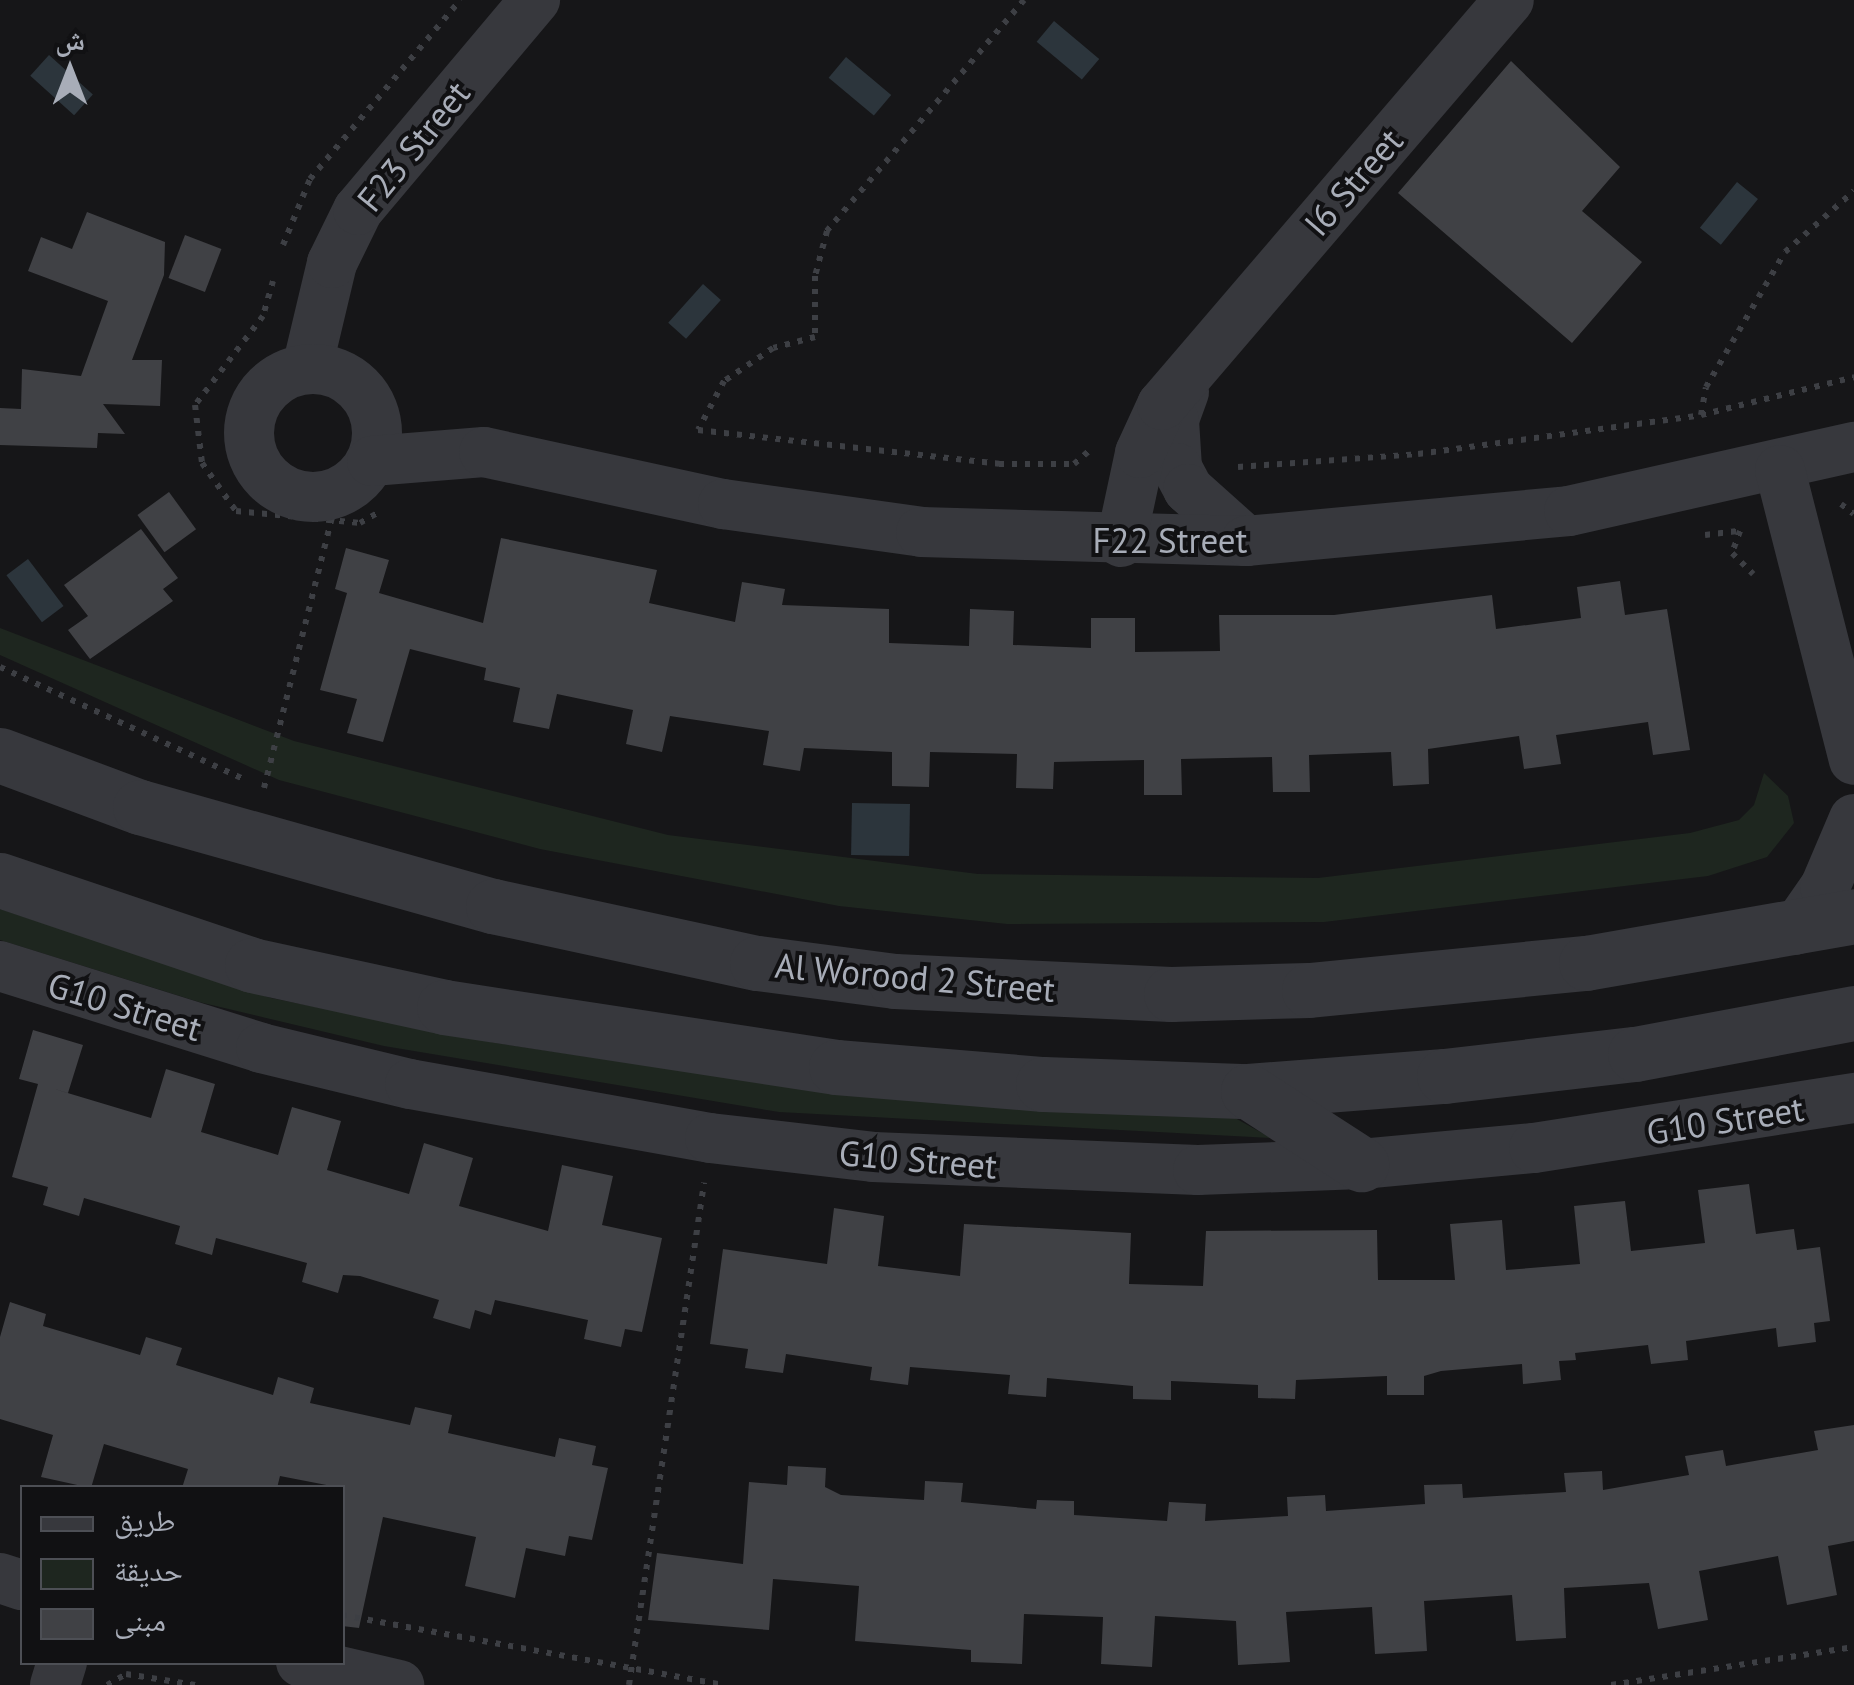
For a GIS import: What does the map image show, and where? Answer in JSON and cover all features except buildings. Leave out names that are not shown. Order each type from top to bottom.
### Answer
[{"type":"street","name":"F23 Street","points":[[307,368],[332,263],[358,210],[535,0]]},
{"type":"street","name":"I6 Street","points":[[1122,542],[1149,428],[1197,365],[1509,0]]},
{"type":"street","name":"I6 Street","points":[[1197,365],[1174,420],[1177,468],[1188,489],[1246,541]]},
{"type":"street","name":"F22 Street","points":[[484,452],[283,490],[249,448],[260,394],[307,368],[342,374],[367,397],[484,452],[821,521],[1122,542],[1246,541],[1479,524],[1780,470],[1854,447]]},
{"type":"street","points":[[355,476],[378,430],[367,397]]},
{"type":"street","points":[[1780,470],[1854,760]]},
{"type":"street","name":"Al Worood 2 Street","points":[[0,755],[140,808],[493,906],[757,964],[894,981],[1171,994],[1309,990],[1586,964],[1795,930],[1854,916]]},
{"type":"street","points":[[1795,930],[1825,887],[1854,819]]},
{"type":"street","points":[[0,880],[252,965],[639,1042],[1006,1081],[1248,1091],[1635,1054],[1854,1012]]},
{"type":"street","name":"G10 Street","points":[[0,966],[280,1052],[710,1138],[1035,1168],[1360,1164],[1572,1143],[1853,1099]]},
{"type":"street","points":[[1248,1091],[1360,1164]]},
{"type":"street","points":[[314,1665],[399,1685]]},
{"type":"path","points":[[1024,0],[827,231],[815,276],[816,337],[774,348],[724,381],[698,430],[999,464],[1074,464],[1095,443]]},
{"type":"path","points":[[1700,415],[1706,386],[1786,252],[1854,192]]},
{"type":"path","points":[[1222,467],[1418,454],[1700,415],[1854,376]]},
{"type":"path","points":[[264,788],[355,476]]},
{"type":"path","points":[[1841,504],[1854,514]]},
{"type":"path","points":[[0,668],[282,793]]},
{"type":"path","points":[[630,1685],[710,1138]]},
{"type":"path","points":[[345,1616],[631,1672],[725,1685]]},
{"type":"path","points":[[1612,1685],[1854,1647]]},
{"type":"path","points":[[106,1685],[148,1674],[195,1685]]},
{"type":"green space","points":[[0,628],[294,741],[668,835],[978,874],[1318,878],[1690,833],[1739,820],[1754,805],[1764,773],[1788,796],[1794,823],[1767,857],[1708,876],[1324,922],[1007,924],[839,906],[540,849],[279,780],[0,655]]},
{"type":"green space","points":[[0,909],[271,998],[496,1043],[771,1084],[1226,1113],[1271,1138],[779,1112],[384,1046],[199,1002],[0,940]]},
{"type":"shaded area","points":[[1054,21],[1099,59],[1082,80],[1037,42]]},
{"type":"shaded area","points":[[49,55],[93,94],[74,115],[30,76]]},
{"type":"shaded area","points":[[846,57],[891,95],[874,116],[829,78]]},
{"type":"shaded area","points":[[1737,182],[1758,199],[1721,245],[1700,228]]},
{"type":"shaded area","points":[[703,284],[721,300],[686,339],[668,323]]},
{"type":"shaded area","points":[[28,559],[64,606],[42,622],[6,575]]},
{"type":"shaded area","points":[[852,803],[910,804],[909,856],[851,855]]}]
